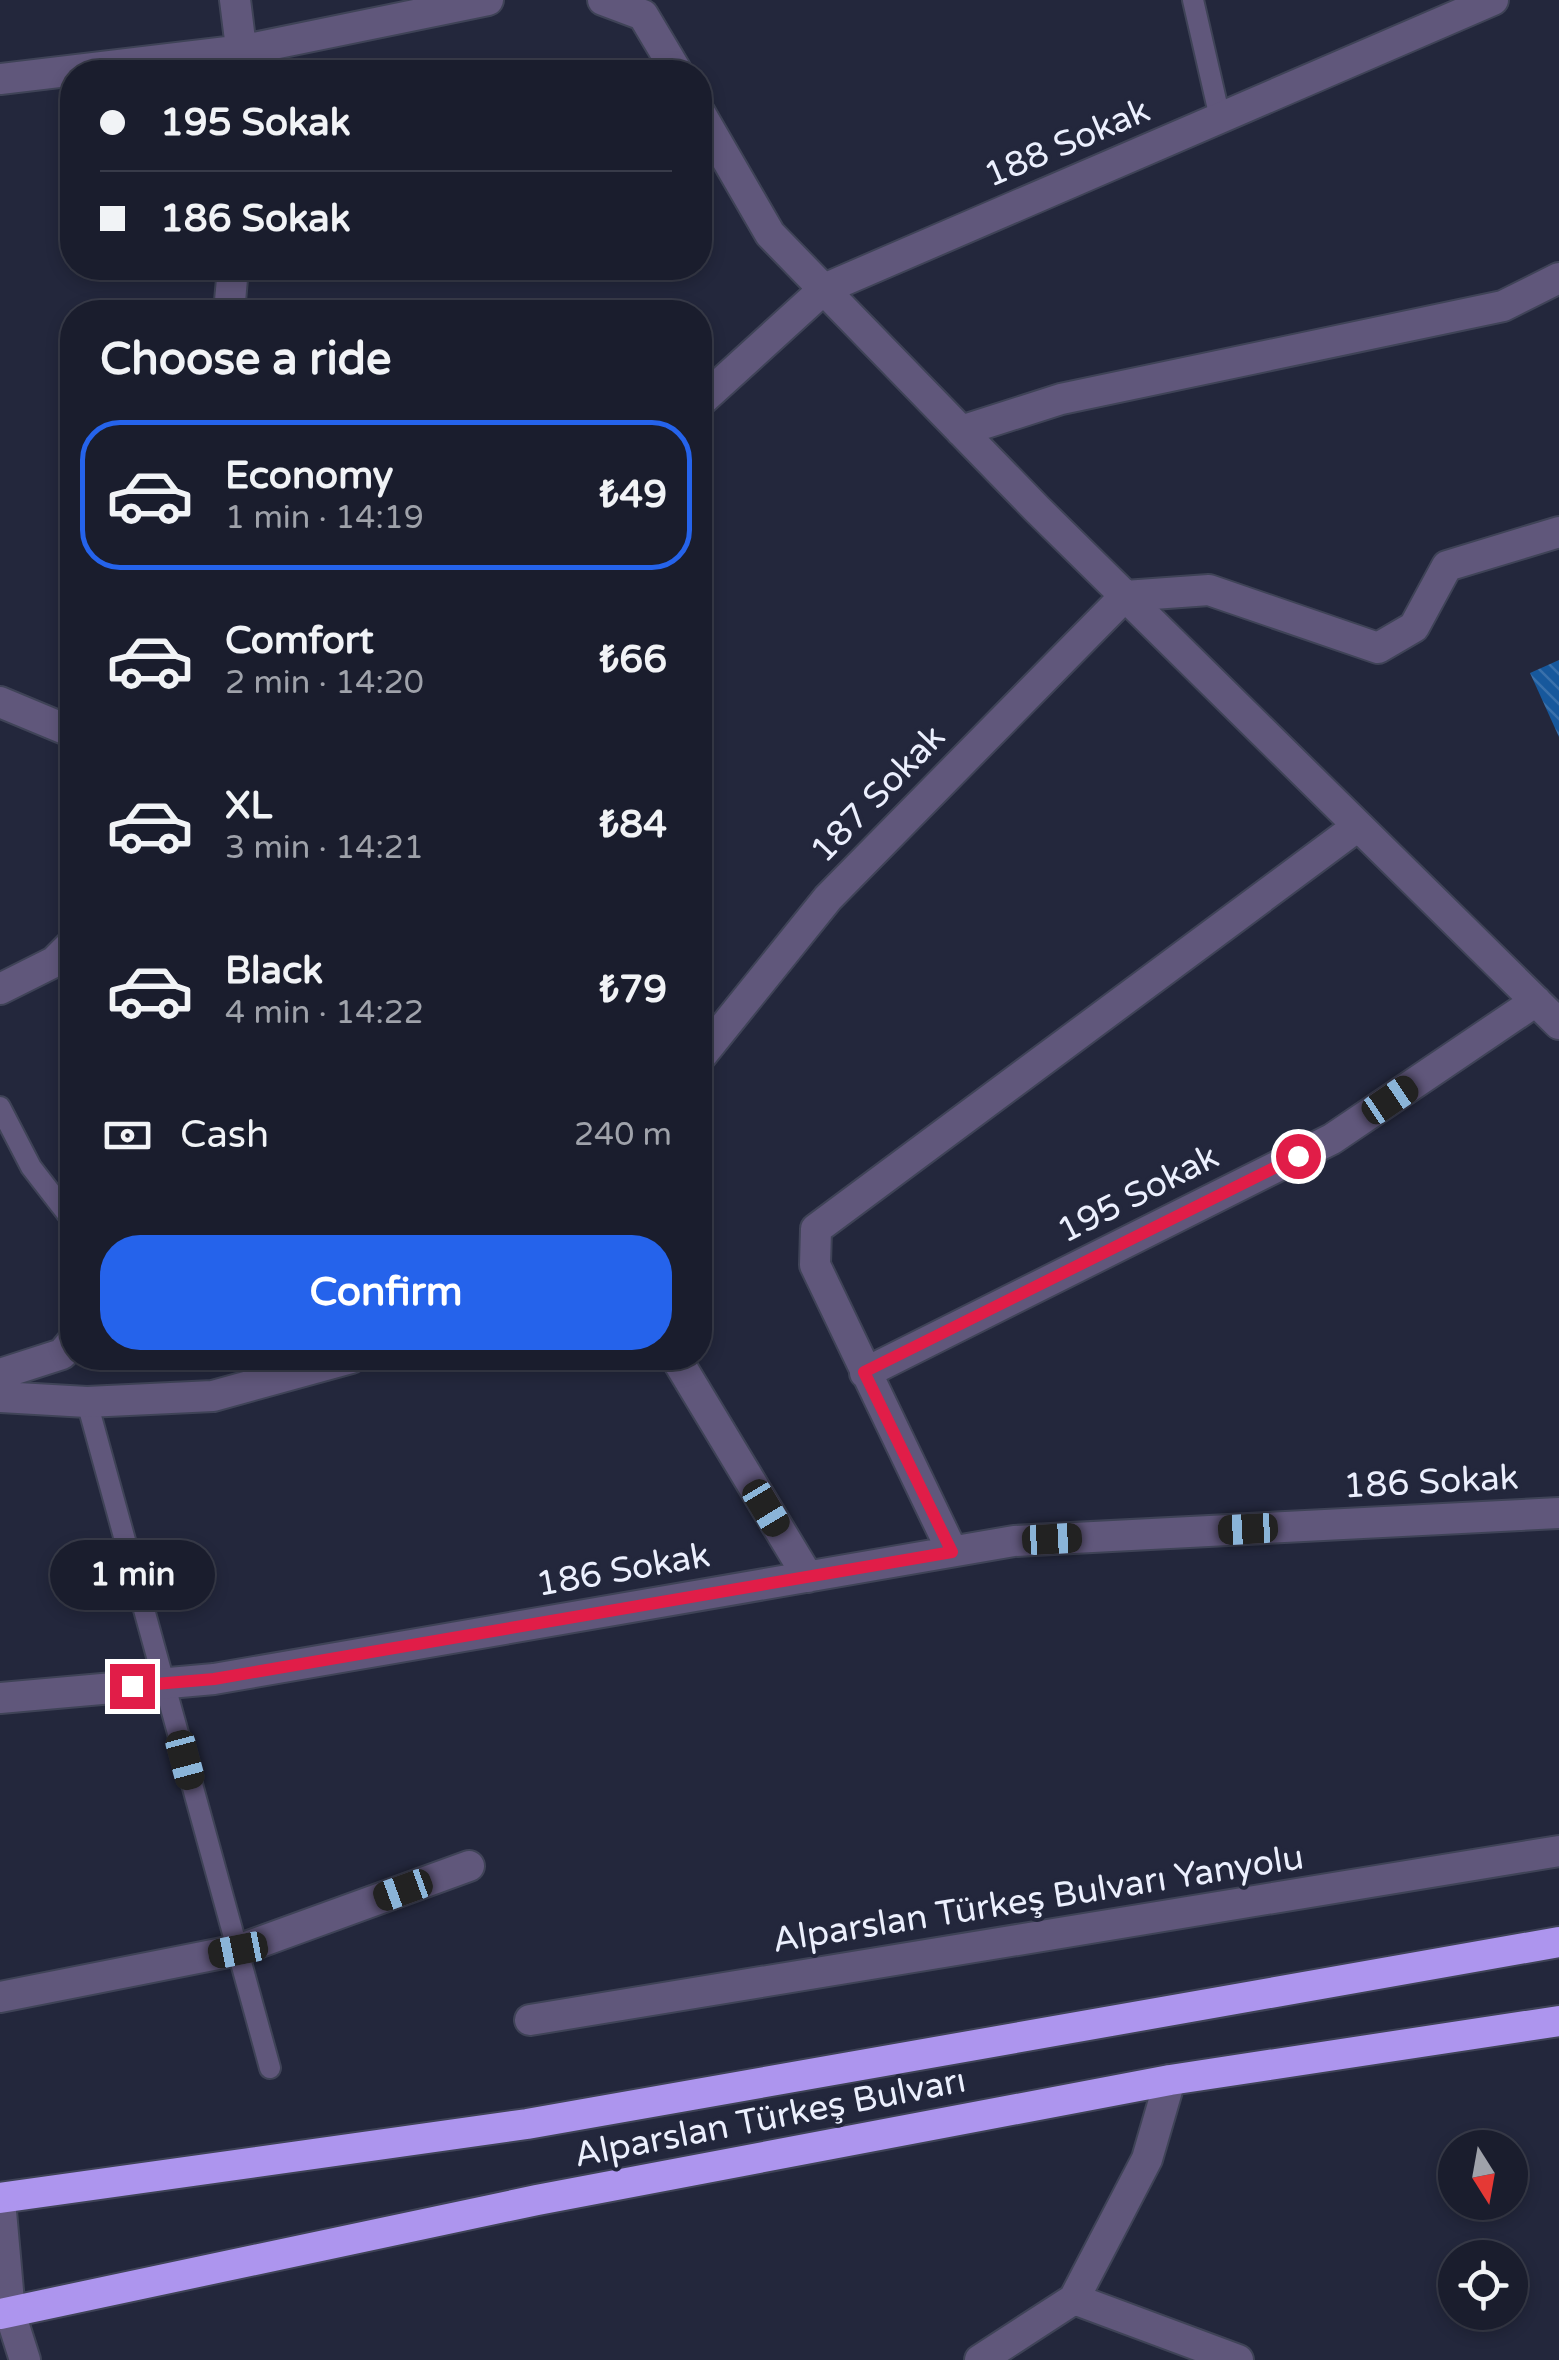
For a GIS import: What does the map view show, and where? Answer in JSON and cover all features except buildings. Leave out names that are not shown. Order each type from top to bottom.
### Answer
[{"type":"highway","name":"Alparslan Türkeş Bulvarı","points":[[0,2199],[527,2124],[1559,1942]]},
{"type":"highway","name":"Alparslan Türkeş Bulvarı","points":[[5,2314],[537,2200],[1170,2080],[1559,2021]]},
{"type":"street","points":[[235,0],[244,60]]},
{"type":"street","points":[[248,60],[488,0]]},
{"type":"street","points":[[603,0],[643,14],[670,60]]},
{"type":"street","name":"188 Sokak","points":[[712,391],[824,289],[1493,0]]},
{"type":"street","points":[[0,79],[60,75]]},
{"type":"street","points":[[712,134],[770,234],[1124,596],[1559,1024]]},
{"type":"street","points":[[961,431],[1062,399],[1503,306],[1559,278]]},
{"type":"street","points":[[1124,596],[1209,590],[1378,648],[1414,627],[1448,566],[1559,532]]},
{"type":"street","name":"187 Sokak","points":[[712,1042],[828,898],[1124,596]]},
{"type":"street","points":[[0,702],[60,727]]},
{"type":"street","points":[[952,1552],[815,1265],[816,1229],[1358,826]]},
{"type":"street","points":[[0,989],[60,956]]},
{"type":"street","name":"195 Sokak","points":[[864,1372],[1332,1139],[1536,1002]]},
{"type":"street","points":[[0,1374],[60,1355]]},
{"type":"street","points":[[0,1396],[87,1402],[214,1396],[308,1370]]},
{"type":"street","points":[[683,1370],[808,1577]]},
{"type":"street","name":"186 Sokak","points":[[0,1698],[214,1679],[1014,1541],[1559,1513]]},
{"type":"street","name":"Alparslan Türkeş Bulvarı Yanyolu","points":[[530,2020],[1559,1851]]},
{"type":"street","points":[[0,1998],[238,1950],[469,1866]]},
{"type":"street","points":[[980,2360],[1074,2298],[1147,2159],[1170,2080]]},
{"type":"street","points":[[0,2199],[5,2314],[25,2360]]},
{"type":"street","points":[[1074,2298],[1238,2360]]},
{"type":"lane","points":[[1193,0],[1220,118]]},
{"type":"lane","points":[[0,1107],[31,1168],[60,1205]]},
{"type":"lane","points":[[87,1402],[270,2068]]},
{"type":"route","points":[[132,1686],[214,1679],[952,1552],[864,1372],[1298,1156]]}]
